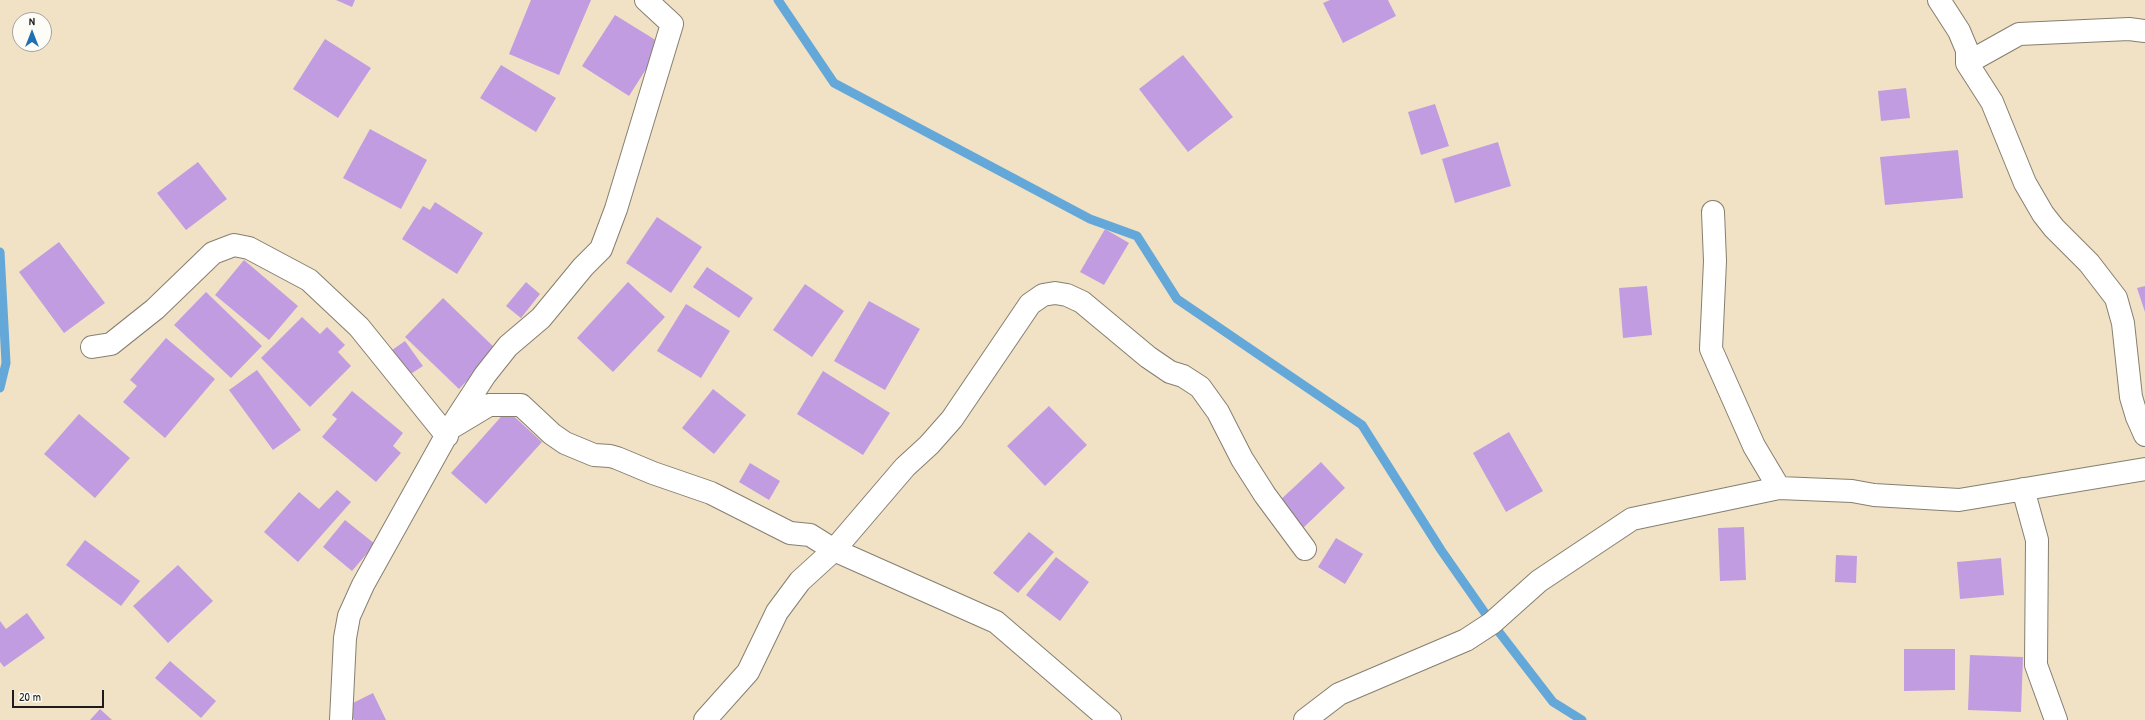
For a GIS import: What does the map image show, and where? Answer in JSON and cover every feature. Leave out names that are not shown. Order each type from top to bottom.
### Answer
[{"type":"street","points":[[341,720],[343,666],[349,616],[363,585],[449,432],[485,375],[508,346],[541,318],[583,267],[601,249],[616,209],[672,24],[646,0]]},
{"type":"street","points":[[1939,0],[1959,31],[1967,50],[1967,63],[1992,102],[2025,183],[2043,214],[2054,228],[2089,263],[2116,298],[2123,323],[2131,397],[2137,417],[2145,435]]},
{"type":"street","points":[[1967,63],[2019,34],[2129,29],[2145,31]]},
{"type":"street","points":[[1713,212],[1715,261],[1711,349],[1754,446],[1779,488]]},
{"type":"street","points":[[92,347],[111,344],[155,309],[213,253],[234,244],[249,248],[309,280],[359,327],[449,432]]},
{"type":"street","points":[[705,720],[748,672],[777,612],[800,580],[834,550],[905,467],[929,445],[952,419],[1030,304],[1043,295],[1055,292],[1067,295],[1082,302],[1148,357],[1170,372],[1187,379],[1200,387],[1218,412],[1242,459],[1265,495],[1305,549]]},
{"type":"street","points":[[449,432],[490,405],[521,405],[552,434],[565,443],[594,455],[614,457],[653,473],[711,493],[784,530],[810,535],[834,550],[996,622],[1110,720]]},
{"type":"street","points":[[1304,720],[1339,694],[1466,640],[1492,623],[1539,581],[1632,519],[1779,488],[1852,491],[1874,495],[1959,500],[2145,469]]},
{"type":"street","points":[[2024,489],[2037,540],[2036,665],[2056,720]]},
{"type":"building","points":[[336,0],[355,0],[352,7]]},
{"type":"building","points":[[531,0],[591,0],[559,75],[509,54]]},
{"type":"building","points":[[1330,0],[1388,0],[1396,16],[1343,43],[1323,3]]},
{"type":"building","points":[[615,15],[662,44],[629,96],[582,66]]},
{"type":"building","points":[[325,39],[371,68],[338,118],[293,89]]},
{"type":"building","points":[[1183,55],[1233,117],[1188,152],[1139,89]]},
{"type":"building","points":[[501,65],[556,98],[536,132],[480,98]]},
{"type":"building","points":[[1906,88],[1910,118],[1881,121],[1878,91]]},
{"type":"building","points":[[1435,104],[1449,146],[1421,155],[1408,112]]},
{"type":"building","points":[[370,129],[427,160],[401,209],[343,178]]},
{"type":"building","points":[[1498,142],[1511,186],[1455,203],[1442,159]]},
{"type":"building","points":[[1958,150],[1963,198],[1885,205],[1880,157]]},
{"type":"building","points":[[198,162],[227,199],[186,230],[157,193]]},
{"type":"building","points":[[435,202],[483,233],[457,274],[402,239],[423,206],[430,210]]},
{"type":"building","points":[[657,217],[702,247],[671,293],[626,263]]},
{"type":"building","points":[[1105,229],[1129,243],[1104,285],[1080,272]]},
{"type":"building","points":[[59,242],[105,303],[64,333],[19,272]]},
{"type":"building","points":[[244,260],[298,306],[269,340],[215,295]]},
{"type":"building","points":[[707,267],[753,298],[739,318],[693,287]]},
{"type":"building","points":[[526,282],[540,294],[521,318],[506,306]]},
{"type":"building","points":[[628,282],[665,317],[613,372],[577,338]]},
{"type":"building","points":[[805,284],[844,311],[812,357],[773,330]]},
{"type":"building","points":[[1647,286],[1652,335],[1623,338],[1619,288]]},
{"type":"building","points":[[2145,286],[2145,312],[2137,288]]},
{"type":"building","points":[[206,292],[262,346],[231,378],[174,325]]},
{"type":"building","points":[[443,298],[497,350],[459,389],[405,337]]},
{"type":"building","points":[[869,301],[920,329],[885,390],[834,361]]},
{"type":"building","points":[[686,304],[730,331],[701,378],[657,351]]},
{"type":"building","points":[[302,317],[320,334],[327,327],[345,345],[338,352],[351,366],[310,407],[261,358]]},
{"type":"building","points":[[166,338],[215,379],[165,438],[123,402],[137,386],[130,380]]},
{"type":"building","points":[[405,341],[423,366],[409,375],[392,350]]},
{"type":"building","points":[[257,370],[301,430],[273,450],[229,390]]},
{"type":"building","points":[[823,371],[890,413],[863,455],[797,414]]},
{"type":"building","points":[[713,389],[746,415],[714,454],[682,428]]},
{"type":"building","points":[[352,391],[403,433],[393,446],[401,453],[376,482],[322,437],[337,419],[332,415]]},
{"type":"building","points":[[1049,406],[1087,445],[1045,486],[1007,446]]},
{"type":"building","points":[[507,410],[542,442],[486,504],[451,473]]},
{"type":"building","points":[[79,414],[130,458],[95,498],[44,454]]},
{"type":"building","points":[[1509,432],[1543,491],[1506,512],[1473,453]]},
{"type":"building","points":[[1321,462],[1345,488],[1302,529],[1277,503]]},
{"type":"building","points":[[750,463],[780,481],[769,500],[739,482]]},
{"type":"building","points":[[337,490],[351,502],[298,562],[264,532],[299,492],[319,509]]},
{"type":"building","points":[[345,520],[375,544],[352,571],[323,547]]},
{"type":"building","points":[[1744,527],[1746,580],[1720,581],[1718,528]]},
{"type":"building","points":[[1029,532],[1054,552],[1018,593],[993,573]]},
{"type":"building","points":[[1336,538],[1363,554],[1345,584],[1318,567]]},
{"type":"building","points":[[85,540],[140,581],[121,606],[66,565]]},
{"type":"building","points":[[1836,555],[1857,556],[1856,583],[1835,582]]},
{"type":"building","points":[[1056,557],[1089,582],[1060,621],[1026,595]]},
{"type":"building","points":[[2001,558],[2004,595],[1960,599],[1957,562]]},
{"type":"building","points":[[178,565],[213,601],[168,643],[133,606]]},
{"type":"building","points":[[27,613],[45,638],[4,667],[0,662],[0,621],[6,629]]},
{"type":"building","points":[[1904,649],[1955,649],[1955,690],[1904,691]]},
{"type":"building","points":[[1970,655],[2023,657],[2021,712],[1968,710]]},
{"type":"building","points":[[170,661],[216,701],[201,718],[155,678]]},
{"type":"building","points":[[373,693],[386,720],[354,720],[347,706]]},
{"type":"building","points":[[100,709],[112,720],[90,720]]},
{"type":"waterway","points":[[778,0],[834,83],[1090,219],[1137,236],[1177,299],[1362,425],[1441,550],[1492,623],[1553,702],[1582,720]]},
{"type":"waterway","points":[[0,252],[6,363],[0,388]]}]
